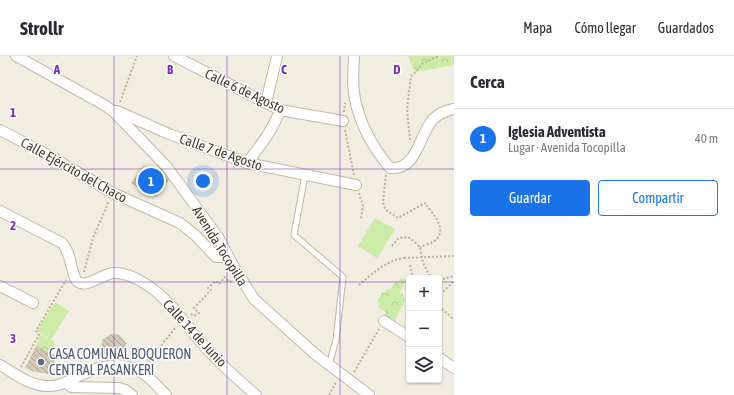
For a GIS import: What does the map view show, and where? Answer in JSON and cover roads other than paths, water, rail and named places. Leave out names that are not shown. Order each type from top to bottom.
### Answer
[{"type":"street","name":"Avenida Tocopilla","points":[[16,56],[116,111],[167,167],[218,237],[240,278],[262,308],[329,365],[369,395]]},
{"type":"street","name":"Calle 6 de Agosto","points":[[174,56],[280,110],[343,121]]},
{"type":"street","points":[[266,103],[277,56]]},
{"type":"street","points":[[354,56],[354,98],[359,116],[370,140],[390,168],[401,167],[407,164],[412,158],[429,124],[440,114],[454,108]]},
{"type":"street","points":[[247,163],[272,128],[280,110]]},
{"type":"street","name":"Calle 7 de Agosto","points":[[116,111],[169,134],[247,163],[356,185]]},
{"type":"street","name":"Calle Ejército del Chaco","points":[[0,130],[50,156],[113,193],[180,223],[195,235],[216,257],[223,257],[227,255]]},
{"type":"street","name":"Calle 14 de Junio","points":[[0,211],[62,243],[69,252],[76,280],[81,283],[86,283],[111,273],[124,274],[147,285],[185,317],[200,341],[256,395]]},
{"type":"street","points":[[0,286],[33,303]]},
{"type":"street","points":[[384,321],[406,335]]},
{"type":"street","points":[[442,360],[454,368]]},
{"type":"street","points":[[0,365],[36,385],[46,386],[66,382],[91,370],[116,365],[128,366],[140,372],[166,395]]},
{"type":"street","points":[[66,382],[72,387],[119,388],[132,395]]},
{"type":"lane","points":[[305,175],[294,235],[342,277],[336,340],[329,365]]},
{"type":"place","name":"Iglesia Adventista","points":[[151,181]]},
{"type":"place","name":"CASA COMUNAL BOQUERON CENTRAL PASANKERI","points":[[41,362]]}]
